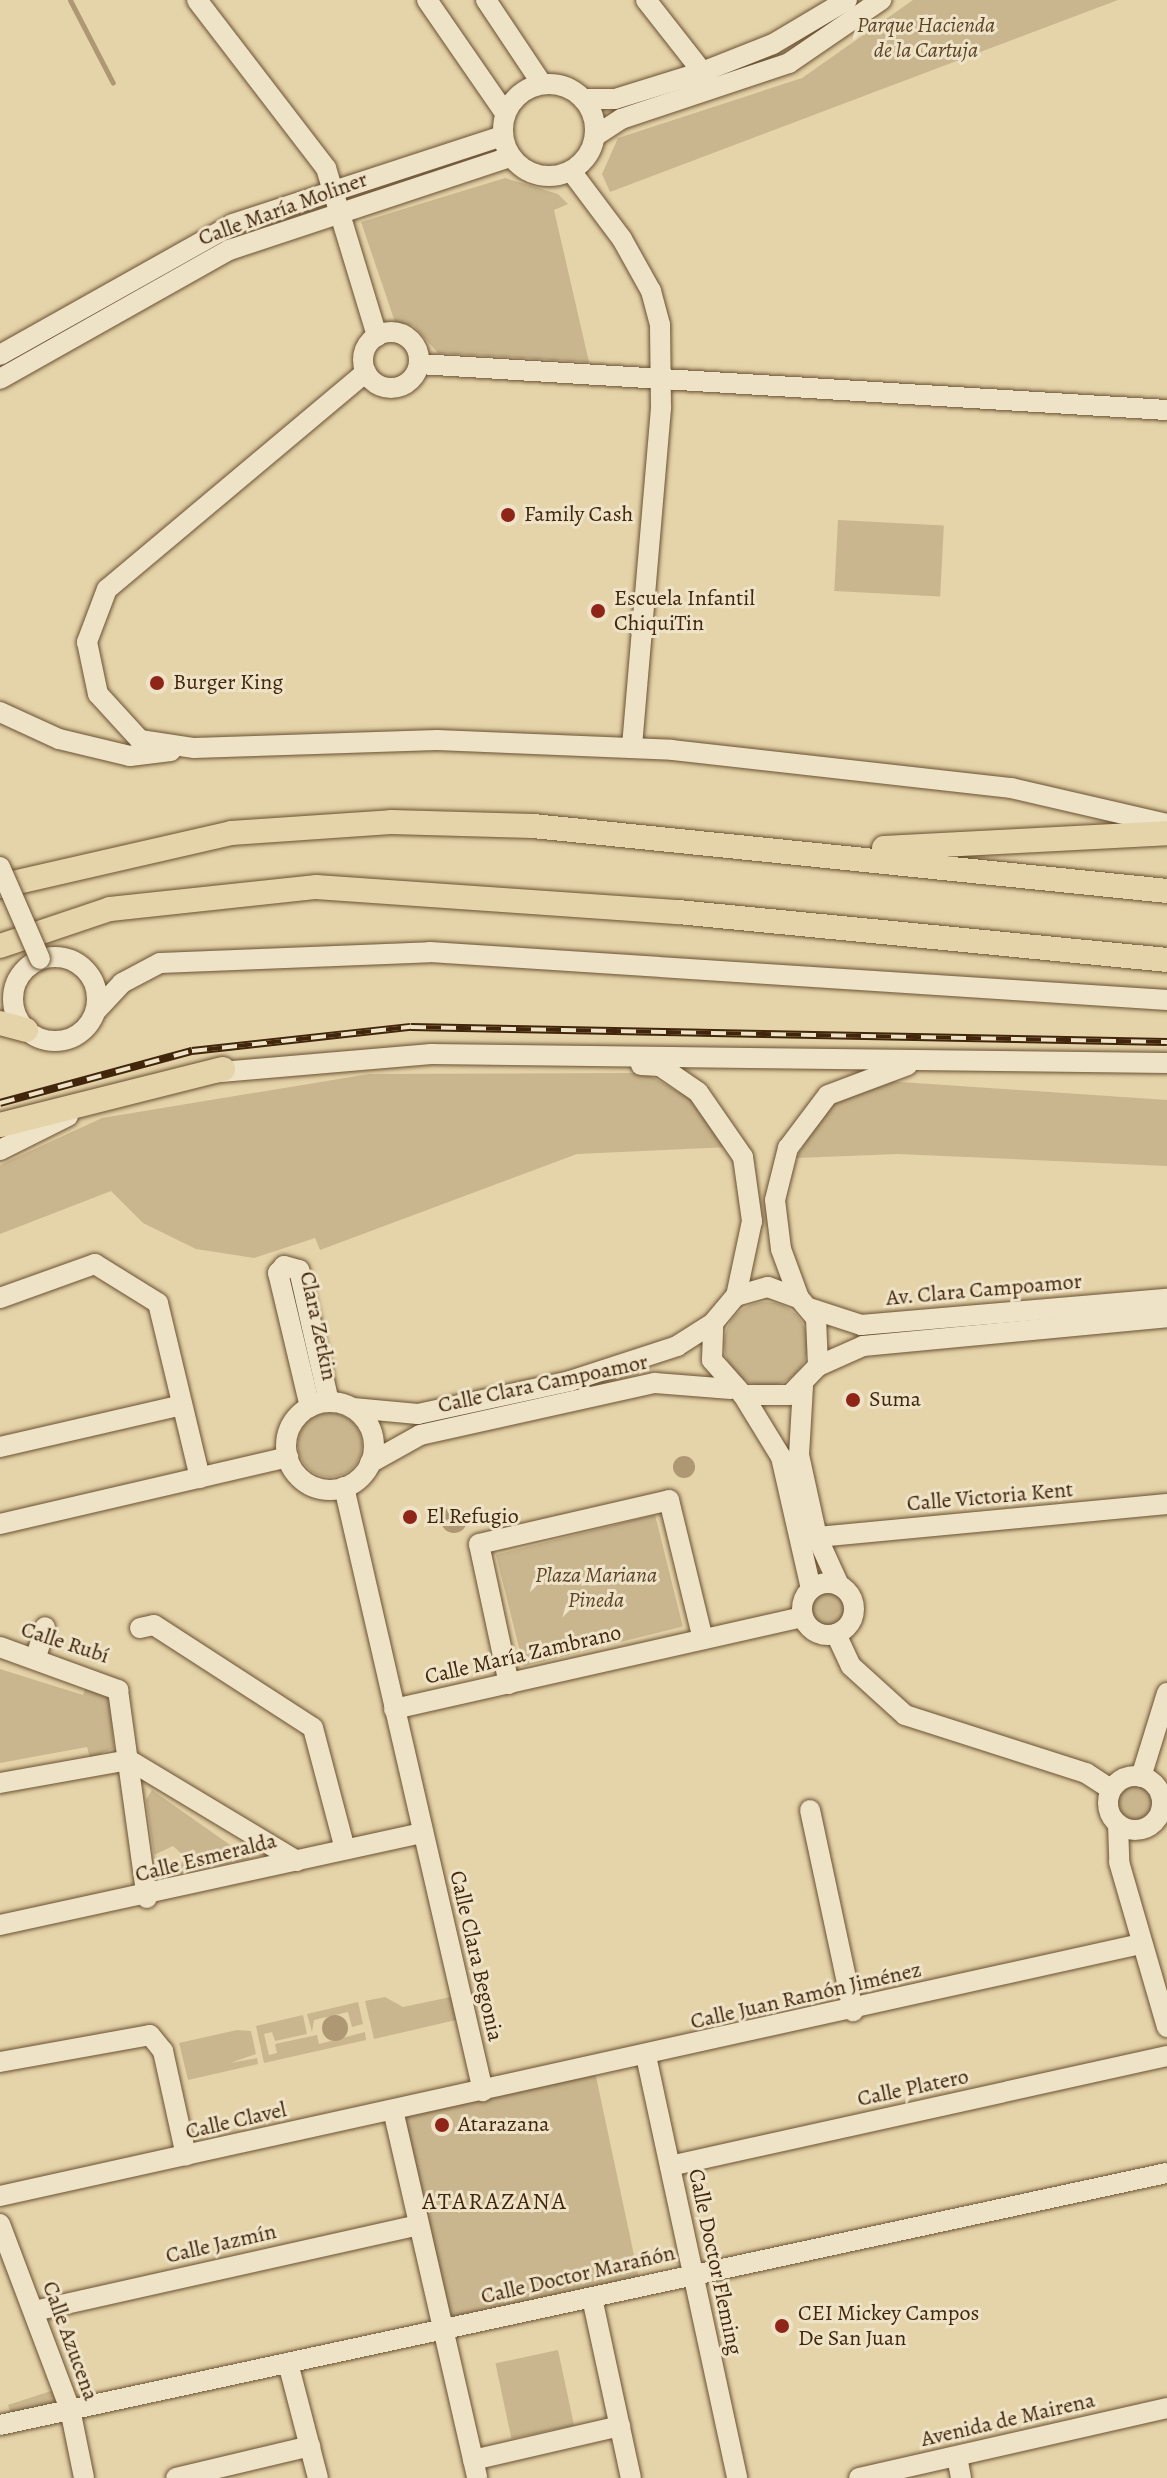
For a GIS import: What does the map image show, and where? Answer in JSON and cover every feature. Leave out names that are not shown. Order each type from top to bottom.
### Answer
[{"type":"main road","points":[[0,886],[231,833],[391,822],[533,826],[1167,891]]},
{"type":"main road","points":[[753,848],[978,848],[1167,833]]},
{"type":"main road","points":[[0,946],[110,909],[317,887],[678,912],[1167,960]]},
{"type":"main road","points":[[0,1023],[26,1030]]},
{"type":"main road","points":[[0,1125],[223,1069]]},
{"type":"street","points":[[197,0],[279,100],[336,202],[377,336]]},
{"type":"street","points":[[427,0],[505,113]]},
{"type":"street","points":[[486,0],[542,84],[583,99],[615,99],[702,72],[773,44],[836,3],[851,25]]},
{"type":"street","points":[[646,0],[716,89]]},
{"type":"street","points":[[542,84],[520,94],[505,113],[502,136],[511,157],[545,177],[571,171],[595,136],[621,119],[789,63],[851,25],[881,0]]},
{"type":"street","points":[[583,99],[595,136]]},
{"type":"street","name":"Calle María Moliner","points":[[0,379],[229,250],[336,202],[502,136]]},
{"type":"street","name":"Calle María Moliner","points":[[0,355],[191,243],[511,157]]},
{"type":"street","points":[[571,171],[651,291],[663,376],[632,747]]},
{"type":"street","points":[[377,336],[405,336],[419,364]]},
{"type":"street","points":[[366,372],[364,353],[377,336]]},
{"type":"street","points":[[419,364],[663,376],[1167,410]]},
{"type":"street","points":[[366,372],[390,388],[410,381],[419,364]]},
{"type":"street","points":[[194,748],[140,740],[98,694],[87,642],[107,589],[366,372]]},
{"type":"street","points":[[0,712],[59,739],[130,756],[194,748],[437,740],[632,747],[1011,788],[1167,824]]},
{"type":"street","points":[[0,867],[40,959]]},
{"type":"street","points":[[96,1011],[88,973],[66,958],[40,959],[13,991],[26,1030],[48,1040],[72,1037],[122,983],[160,963],[430,952],[1167,1000]]},
{"type":"street","points":[[450,1054],[660,1066],[681,1077],[728,1126],[752,1191],[750,1251],[736,1296],[713,1323],[712,1360],[781,1457],[811,1589],[803,1617],[816,1632],[836,1634]]},
{"type":"street","points":[[0,1150],[110,1099],[223,1069],[450,1054],[1167,1063]]},
{"type":"street","points":[[738,1393],[774,1399],[803,1386],[818,1366],[820,1330],[804,1303],[781,1249],[775,1200],[802,1122],[828,1095],[925,1059]]},
{"type":"street","points":[[0,1298],[101,1266],[161,1308],[200,1478]]},
{"type":"street","name":"Clara Zetkin","points":[[284,1266],[299,1270],[320,1404],[278,1273],[284,1266]]},
{"type":"street","points":[[736,1296],[768,1287],[804,1303]]},
{"type":"street","name":"Av. Clara Campoamor","points":[[804,1303],[861,1325],[1167,1299]]},
{"type":"street","name":"Av. Clara Campoamor","points":[[818,1366],[863,1346],[1167,1317]]},
{"type":"street","name":"Calle Clara Campoamor","points":[[353,1408],[418,1414],[570,1381],[677,1346],[713,1323]]},
{"type":"street","name":"Calle Clara Campoamor","points":[[370,1463],[420,1435],[655,1383],[738,1393]]},
{"type":"street","points":[[803,1386],[797,1434],[817,1537],[854,1611],[836,1634]]},
{"type":"street","points":[[320,1404],[353,1408],[370,1427],[370,1463],[344,1487],[303,1480],[288,1457],[290,1428],[320,1404]]},
{"type":"street","points":[[0,1447],[182,1405]]},
{"type":"street","points":[[0,1524],[288,1457]]},
{"type":"street","name":"Calle Clara Begonia","points":[[344,1487],[483,2091]]},
{"type":"street","points":[[509,1684],[479,1544],[669,1500],[703,1639]]},
{"type":"street","name":"Calle Victoria Kent","points":[[817,1537],[1167,1504]]},
{"type":"street","points":[[811,1589],[839,1585]]},
{"type":"street","name":"Calle María Zambrano","points":[[394,1709],[803,1617]]},
{"type":"street","points":[[140,1628],[154,1625],[313,1728],[345,1849]]},
{"type":"street","points":[[36,1657],[45,1627]]},
{"type":"street","points":[[836,1634],[851,1666],[905,1715],[1086,1773],[1111,1789]]},
{"type":"street","name":"Calle Rubí","points":[[0,1647],[115,1686],[129,1760]]},
{"type":"street","points":[[1141,1777],[1167,1693]]},
{"type":"street","points":[[0,1783],[129,1760],[297,1861]]},
{"type":"street","points":[[129,1760],[147,1898]]},
{"type":"street","points":[[1111,1789],[1141,1777]]},
{"type":"street","points":[[1118,1824],[1131,1830],[1160,1828],[1164,1796],[1141,1777]]},
{"type":"street","points":[[1111,1789],[1109,1811],[1118,1824],[1140,1944],[1167,2027]]},
{"type":"street","points":[[810,1810],[853,2011]]},
{"type":"street","name":"Calle Esmeralda","points":[[0,1925],[147,1898],[423,1833]]},
{"type":"street","name":"Calle Juan Ramón Jiménez","points":[[483,2091],[853,2011],[1140,1944]]},
{"type":"street","points":[[0,2062],[150,2035],[163,2051],[186,2156]]},
{"type":"street","name":"Calle Doctor Fleming","points":[[646,2056],[737,2478]]},
{"type":"street","name":"Calle Platero","points":[[670,2166],[1167,2056]]},
{"type":"street","name":"Calle Clavel","points":[[0,2196],[483,2091]]},
{"type":"street","points":[[393,2110],[475,2469],[620,2426]]},
{"type":"street","name":"Calle Doctor Marañón","points":[[0,2425],[1167,2173]]},
{"type":"street","name":"Calle Azucena","points":[[0,2224],[70,2409],[84,2478]]},
{"type":"street","name":"Calle Jazmín","points":[[34,2311],[419,2225]]},
{"type":"street","points":[[592,2298],[631,2478]]},
{"type":"street","points":[[288,2363],[318,2478]]},
{"type":"street","name":"Avenida de Mairena","points":[[859,2478],[1167,2408]]},
{"type":"street","points":[[176,2478],[310,2446]]},
{"type":"street","points":[[957,2457],[961,2478]]},
{"type":"green space","name":"Parque Hacienda de la Cartuja","points":[[913,0],[1118,0],[610,192],[602,174],[618,138],[802,78]]},
{"type":"green space","points":[[505,178],[558,194],[568,204],[554,210],[589,362],[438,353],[414,326],[395,322],[361,222]]},
{"type":"green space","points":[[838,520],[944,526],[940,596],[834,591]]},
{"type":"green space","points":[[645,1073],[696,1102],[729,1147],[577,1154],[320,1250],[315,1238],[254,1258],[196,1249],[143,1223],[111,1191],[0,1234],[0,1165],[102,1118],[369,1074]]},
{"type":"green space","points":[[886,1081],[1167,1100],[1167,1166],[898,1154],[796,1158],[831,1100]]},
{"type":"green space","points":[[758,1302],[774,1302],[790,1309],[801,1320],[808,1344],[805,1360],[796,1374],[774,1386],[758,1386],[742,1379],[731,1368],[724,1352],[724,1336],[731,1320],[742,1309]]},
{"type":"green space","points":[[330,1413],[353,1422],[362,1445],[353,1468],[330,1477],[307,1468],[298,1445],[307,1422]]},
{"type":"green space","name":"Plaza Mariana Pineda","points":[[655,1515],[683,1627],[524,1666],[496,1555]]},
{"type":"green space","points":[[828,1591],[841,1596],[846,1609],[841,1622],[828,1627],[815,1622],[810,1609],[815,1596]]},
{"type":"green space","points":[[0,1669],[83,1695],[87,1684],[109,1695],[114,1748],[90,1758],[87,1747],[0,1763]]},
{"type":"green space","points":[[1134,1784],[1147,1790],[1153,1803],[1147,1816],[1134,1822],[1121,1816],[1115,1803],[1121,1790]]},
{"type":"green space","points":[[152,1790],[243,1854],[252,1846],[253,1858],[159,1878],[155,1868],[177,1871],[185,1857],[173,1846],[154,1855],[146,1800]]},
{"type":"green space","points":[[385,1997],[403,2007],[451,1997],[456,2020],[374,2039],[365,2001]]},
{"type":"green space","points":[[358,2002],[363,2024],[352,2027],[348,2012],[314,2020],[312,2032],[307,2014]]},
{"type":"green space","points":[[303,2015],[307,2034],[275,2041],[272,2032],[264,2034],[269,2055],[277,2053],[275,2044],[317,2035],[319,2044],[365,2032],[366,2040],[264,2063],[256,2026]]},
{"type":"green space","points":[[237,2030],[251,2031],[256,2054],[230,2063],[257,2058],[258,2064],[188,2080],[179,2043]]},
{"type":"green space","points":[[594,2067],[641,2287],[439,2330],[393,2110]]},
{"type":"green space","points":[[558,2350],[574,2425],[511,2439],[495,2363]]},
{"type":"green space","points":[[54,2390],[56,2402],[11,2413],[8,2405]]},
{"type":"shaded area","points":[[684,1456],[692,1459],[695,1467],[692,1475],[684,1478],[676,1475],[673,1467],[676,1459]]},
{"type":"shaded area","points":[[454,1507],[463,1511],[467,1520],[463,1529],[454,1533],[445,1529],[441,1520],[445,1511]]},
{"type":"shaded area","points":[[335,2015],[344,2019],[348,2028],[344,2037],[335,2041],[326,2037],[322,2028],[326,2019]]},
{"type":"waterway","points":[[70,0],[113,83]]},
{"type":"railway","points":[[0,1103],[192,1051],[411,1027],[1167,1042]]},
{"type":"place","name":"Family Cash","points":[[508,515]]},
{"type":"place","name":"Escuela Infantil ChiquiTin","points":[[598,611]]},
{"type":"place","name":"Burger King","points":[[157,683]]},
{"type":"place","name":"Suma","points":[[853,1400]]},
{"type":"place","name":"El Refugio","points":[[410,1517]]},
{"type":"place","name":"Atarazana","points":[[442,2125]]},
{"type":"place","name":"CEI Mickey Campos De San Juan","points":[[782,2326]]},
{"type":"district","name":"ATARAZANA","points":[[495,2202]]}]
